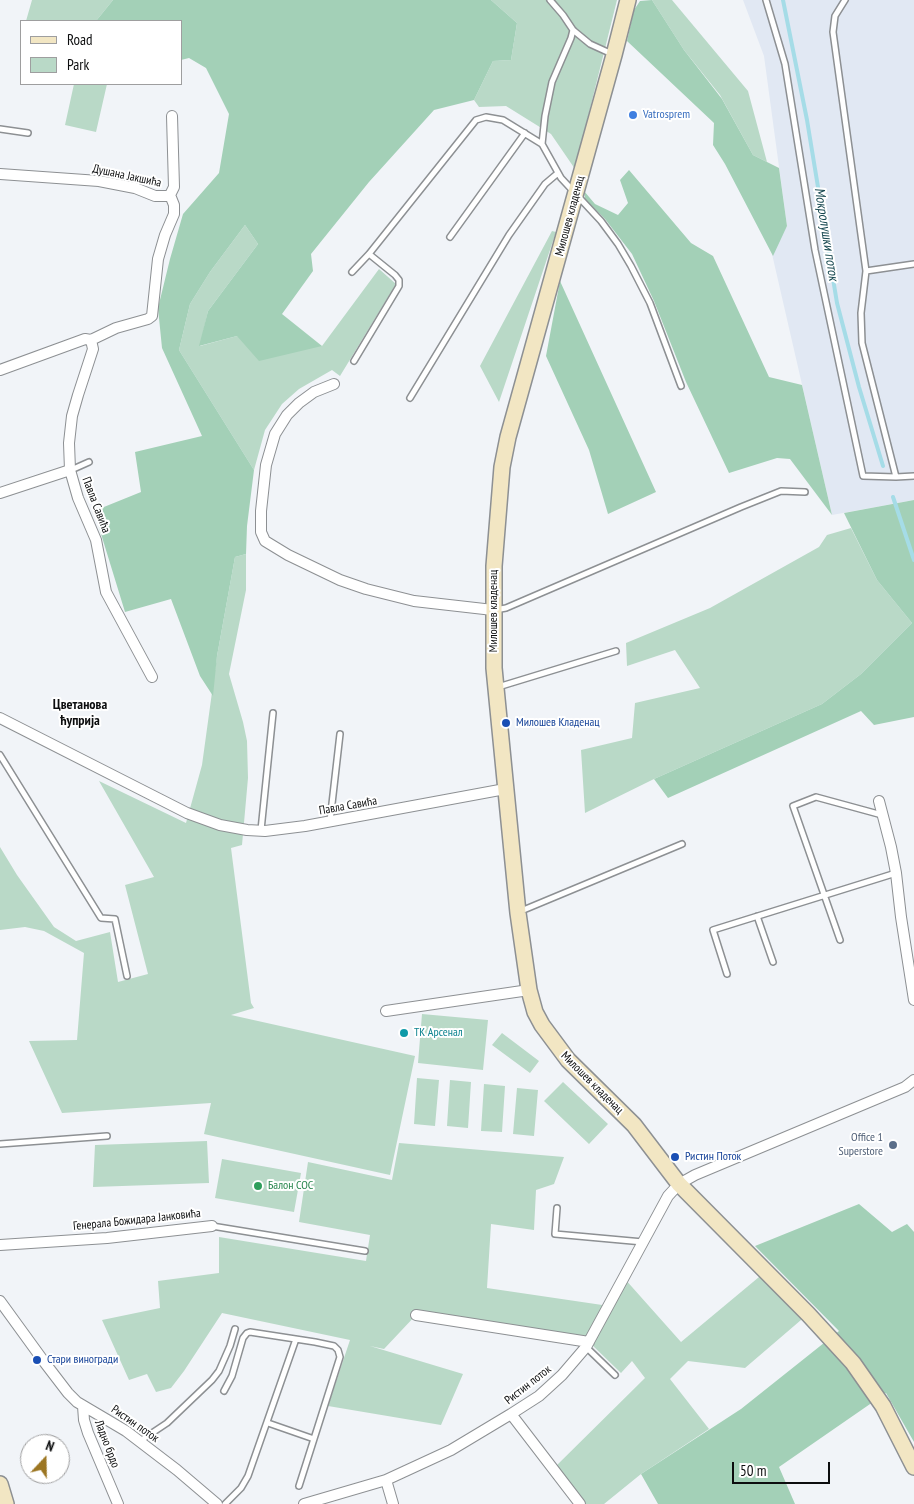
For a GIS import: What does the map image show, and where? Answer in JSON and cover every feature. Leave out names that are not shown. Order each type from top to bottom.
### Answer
[{"type":"street","name":"Милошев кладенац","points":[[628,0],[576,195],[504,451],[496,529],[493,651],[518,913],[529,990],[535,1012],[557,1048],[634,1125],[679,1184],[803,1309],[853,1363],[883,1406],[914,1467]]},
{"type":"street","name":"Душана Јакшића","points":[[0,174],[99,181],[135,188],[155,196],[170,195],[174,188],[172,116]]},
{"type":"street","points":[[0,370],[85,339],[91,340],[116,328],[148,319],[152,316],[158,259],[174,214],[174,205],[170,195]]},
{"type":"street","name":"Павла Савића","points":[[91,340],[93,342],[93,349],[72,416],[68,443],[70,470],[78,498],[96,540],[106,592],[152,678]]},
{"type":"street","points":[[334,384],[314,392],[299,403],[287,415],[275,434],[266,465],[261,510],[262,537],[271,546],[288,555],[340,580],[366,590],[414,601],[493,610]]},
{"type":"street","points":[[0,493],[70,470]]},
{"type":"street","name":"Павла Савића","points":[[0,718],[154,797],[196,816],[220,824],[261,831],[330,822],[505,789]]},
{"type":"street","points":[[879,801],[896,873],[914,1000]]},
{"type":"street","points":[[386,1011],[529,990]]},
{"type":"street","points":[[679,1184],[695,1175],[905,1087],[914,1080]]},
{"type":"street","name":"Ристин поток","points":[[304,1504],[386,1480],[451,1450],[511,1414],[545,1390],[562,1375],[588,1344],[672,1190],[679,1184]]},
{"type":"street","name":"Генерала Божидара Јанковића","points":[[0,1245],[107,1238],[212,1226]]},
{"type":"street","points":[[0,1301],[68,1393],[83,1406]]},
{"type":"street","points":[[416,1315],[588,1344]]},
{"type":"street","name":"Ристин поток","points":[[83,1406],[139,1441],[177,1470],[216,1504]]},
{"type":"street","name":"Ладно брдо","points":[[83,1406],[84,1420],[88,1433],[118,1504]]},
{"type":"street","points":[[511,1414],[580,1504]]},
{"type":"street","points":[[386,1480],[392,1504]]},
{"type":"street","points":[[0,1484],[6,1504]]},
{"type":"lane","points":[[550,0],[573,30],[590,44],[614,55]]},
{"type":"lane","points":[[766,0],[785,64],[815,250],[863,476],[896,478],[914,476]]},
{"type":"lane","points":[[844,0],[835,16],[833,32],[866,271],[861,313],[862,343],[896,478]]},
{"type":"lane","points":[[542,144],[552,82],[573,30]]},
{"type":"lane","points":[[352,272],[369,254],[476,120],[486,117],[503,120],[542,144],[558,173],[601,221],[618,244],[632,266],[650,303],[681,386]]},
{"type":"lane","points":[[0,129],[28,132]]},
{"type":"lane","points":[[450,237],[525,133]]},
{"type":"lane","points":[[410,398],[509,235],[545,184],[558,173]]},
{"type":"lane","points":[[354,361],[399,286],[399,280],[395,275],[369,254]]},
{"type":"lane","points":[[866,271],[914,264]]},
{"type":"lane","points":[[70,470],[89,462]]},
{"type":"lane","points":[[493,610],[506,608],[773,494],[781,491],[805,492]]},
{"type":"lane","points":[[496,688],[616,651]]},
{"type":"lane","points":[[261,831],[273,713]]},
{"type":"lane","points":[[330,822],[340,734]]},
{"type":"lane","points":[[0,756],[101,918],[115,919],[127,976]]},
{"type":"lane","points":[[840,940],[793,806],[816,797],[883,815]]},
{"type":"lane","points":[[518,913],[682,844]]},
{"type":"lane","points":[[727,974],[713,930],[896,873]]},
{"type":"lane","points":[[757,916],[773,962]]},
{"type":"lane","points":[[0,1144],[107,1136]]},
{"type":"lane","points":[[557,1208],[555,1234],[643,1242]]},
{"type":"lane","name":"Генерала Божидара Јанковића","points":[[212,1226],[365,1251]]},
{"type":"lane","points":[[139,1441],[168,1422],[212,1380],[221,1366],[235,1329]]},
{"type":"lane","points":[[224,1391],[232,1376],[243,1338],[250,1332],[334,1346],[340,1353],[299,1486]]},
{"type":"lane","points":[[226,1504],[241,1488],[248,1476],[296,1339]]},
{"type":"lane","points":[[588,1344],[615,1375]]},
{"type":"lane","points":[[268,1423],[314,1439]]},
{"type":"shaded area","points":[[743,0],[914,0],[914,500],[832,515],[772,254],[787,226],[764,56]]},
{"type":"green space","points":[[32,0],[113,0],[97,20],[26,20]]},
{"type":"green space","points":[[113,0],[491,0],[517,23],[511,60],[493,61],[474,100],[434,110],[369,182],[311,254],[313,271],[282,314],[322,346],[259,361],[237,336],[199,346],[208,311],[258,244],[245,225],[210,272],[190,304],[179,350],[254,470],[247,526],[246,554],[235,557],[217,656],[213,696],[200,676],[171,599],[125,612],[94,511],[141,492],[135,452],[202,436],[162,348],[158,308],[183,214],[219,173],[229,114],[206,68],[189,58],[182,60],[182,20],[97,20]]},
{"type":"green space","points":[[491,0],[617,0],[575,169],[551,134],[506,106],[479,107],[474,100],[493,61],[511,60],[517,23]]},
{"type":"green space","points":[[652,0],[672,0],[748,91],[767,162],[753,155],[720,95],[684,50]]},
{"type":"green space","points":[[652,0],[684,50],[722,99],[753,155],[779,168],[787,226],[773,256],[725,164],[713,145],[714,123],[627,41],[634,10],[640,1]]},
{"type":"green space","points":[[74,85],[107,85],[96,132],[65,125]]},
{"type":"green space","points":[[629,170],[691,243],[713,256],[769,377],[802,385],[832,515],[790,459],[777,458],[729,473],[686,382],[654,301],[632,254],[605,219],[585,199],[584,191],[595,204],[618,215],[628,203],[620,180]]},
{"type":"green space","points":[[245,225],[258,244],[208,311],[200,346],[237,336],[322,346],[379,269],[396,284],[340,376],[332,370],[299,389],[282,404],[265,430],[254,470],[179,350],[190,304],[210,272]]},
{"type":"green space","points":[[552,231],[556,232],[499,402],[480,366]]},
{"type":"green space","points":[[560,281],[656,492],[608,514],[589,450],[546,356]]},
{"type":"green space","points":[[914,500],[914,717],[874,725],[861,711],[668,798],[654,779],[822,704],[861,674],[912,623],[877,580],[844,513]]},
{"type":"green space","points":[[851,528],[877,580],[912,623],[861,674],[822,704],[654,779],[585,813],[581,750],[632,738],[635,703],[700,688],[675,650],[627,666],[626,643],[710,608],[819,547],[827,535]]},
{"type":"green space","points":[[246,554],[246,590],[229,674],[247,741],[248,778],[242,845],[231,848],[251,1003],[254,1008],[231,1015],[415,1056],[390,1175],[204,1134],[211,1103],[62,1113],[29,1041],[77,1040],[84,953],[44,931],[25,927],[0,930],[0,847],[17,875],[54,927],[76,941],[110,932],[118,982],[148,974],[125,885],[154,877],[99,781],[186,823],[202,765],[217,656],[235,557]]},
{"type":"green space","points":[[422,1014],[488,1020],[483,1070],[418,1063]]},
{"type":"green space","points":[[502,1033],[539,1061],[530,1073],[492,1045]]},
{"type":"green space","points":[[417,1078],[439,1080],[435,1126],[414,1124]]},
{"type":"green space","points":[[450,1080],[471,1082],[468,1128],[447,1126]]},
{"type":"green space","points":[[563,1082],[608,1124],[589,1144],[544,1101]]},
{"type":"green space","points":[[484,1084],[505,1086],[502,1132],[481,1131]]},
{"type":"green space","points":[[517,1088],[538,1090],[534,1136],[513,1134]]},
{"type":"green space","points":[[207,1141],[209,1183],[93,1187],[95,1145]]},
{"type":"green space","points":[[399,1143],[564,1157],[554,1184],[536,1190],[534,1230],[491,1224],[487,1288],[609,1306],[624,1278],[681,1342],[765,1272],[808,1314],[745,1368],[688,1361],[670,1379],[709,1429],[641,1474],[604,1504],[580,1504],[554,1468],[645,1378],[632,1361],[621,1373],[589,1342],[416,1315],[384,1349],[370,1346],[463,1374],[441,1425],[328,1406],[350,1340],[222,1313],[171,1388],[156,1392],[147,1374],[129,1380],[102,1320],[160,1308],[158,1281],[219,1273],[219,1237],[366,1261],[370,1235],[299,1222],[308,1162],[392,1180]]},
{"type":"green space","name":"Балон СОС","points":[[222,1159],[301,1173],[294,1212],[215,1198]]},
{"type":"green space","points":[[859,1204],[892,1232],[907,1224],[914,1232],[914,1442],[886,1393],[779,1467],[795,1504],[658,1504],[641,1474],[741,1409],[839,1331],[755,1246]]},
{"type":"waterway","name":"Мокролушки поток","points":[[783,0],[807,120],[837,303],[859,387],[883,466]]},
{"type":"waterway","name":"Мокролушки поток","points":[[893,497],[914,560]]},
{"type":"place","name":"Vatrosprem","points":[[633,115]]},
{"type":"place","name":"Милошев Кладенац","points":[[506,723]]},
{"type":"place","name":"ТК Арсенал","points":[[404,1033]]},
{"type":"place","name":"Office 1 Superstore","points":[[893,1145]]},
{"type":"place","name":"Ристин Поток","points":[[675,1157]]},
{"type":"place","name":"Балон СОС","points":[[258,1186]]},
{"type":"place","name":"Стари виногради","points":[[37,1360]]},
{"type":"district","name":"Цветанова ћуприја","points":[[80,714]]}]
